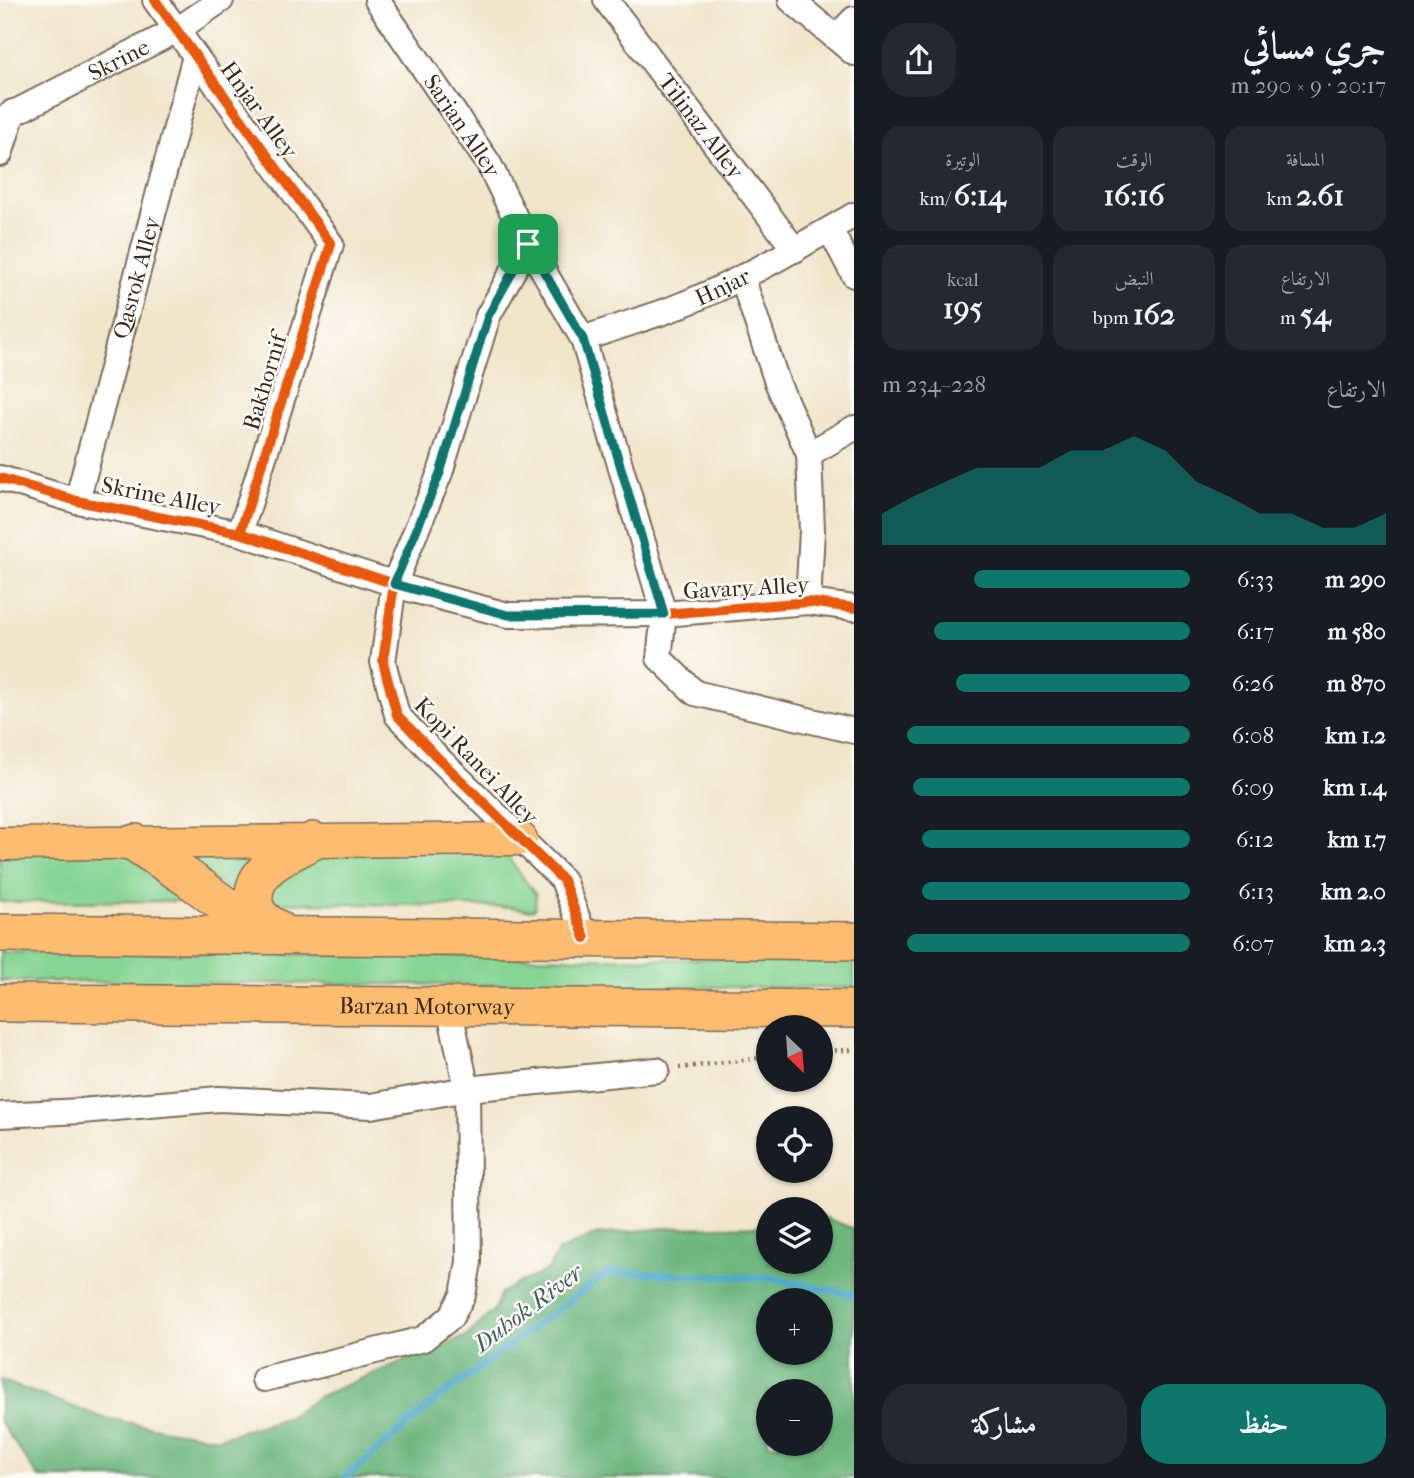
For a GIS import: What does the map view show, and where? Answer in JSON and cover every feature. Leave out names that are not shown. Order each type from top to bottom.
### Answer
[{"type":"highway","points":[[288,935],[261,918],[254,905],[253,890],[260,875],[272,864],[313,841]]},
{"type":"highway","points":[[135,843],[226,906],[255,922],[288,935]]},
{"type":"highway","points":[[0,933],[854,941]]},
{"type":"highway","name":"Barzan Motorway","points":[[0,1003],[854,1009]]},
{"type":"main road","points":[[0,844],[521,839]]},
{"type":"street","name":"Hnjar Alley","points":[[155,0],[331,244]]},
{"type":"street","name":"Skrine","points":[[4,109],[177,30],[221,0]]},
{"type":"street","name":"Sarjan Alley","points":[[377,0],[489,164],[528,244],[583,339],[664,614]]},
{"type":"street","name":"Tilinaz Alley","points":[[606,0],[795,250]]},
{"type":"street","points":[[791,0],[845,45],[854,19]]},
{"type":"street","name":"Qasrok Alley","points":[[78,501],[195,56]]},
{"type":"street","points":[[0,154],[4,109]]},
{"type":"street","name":"Hnjar","points":[[583,339],[670,309],[742,277],[854,215]]},
{"type":"street","points":[[830,230],[854,275]]},
{"type":"street","name":"Bakhornif","points":[[240,533],[331,244]]},
{"type":"street","name":"Kopi Ranei Alley","points":[[528,244],[488,316],[440,473],[394,584],[383,662],[397,715],[563,880],[585,938]]},
{"type":"street","points":[[742,277],[777,382],[808,454],[812,531],[808,603]]},
{"type":"street","points":[[808,454],[854,428]]},
{"type":"street","name":"Skrine Alley","points":[[0,478],[78,501],[240,533],[394,584]]},
{"type":"street","name":"Gavary Alley","points":[[394,584],[508,615],[664,614],[808,603],[854,608]]},
{"type":"street","points":[[664,614],[659,658],[695,693],[854,730]]},
{"type":"street","points":[[264,1379],[423,1339],[452,1317],[463,1294],[469,1262],[467,1089],[449,1007]]},
{"type":"street","points":[[0,1115],[219,1099],[371,1107],[467,1089],[657,1070]]},
{"type":"path","points":[[833,1051],[854,1050]]},
{"type":"path","points":[[657,1070],[756,1058]]},
{"type":"green space","points":[[490,843],[507,856],[536,895],[535,909],[257,902],[300,851]]},
{"type":"green space","points":[[304,844],[251,900],[151,848]]},
{"type":"green space","points":[[136,846],[213,901],[0,902],[0,851]]},
{"type":"green space","points":[[0,951],[854,961],[854,988],[0,981]]},
{"type":"green space","points":[[833,1221],[854,1229],[854,1478],[39,1478],[0,1422],[0,1380],[101,1417],[218,1438],[289,1417],[320,1396],[467,1336],[494,1310],[501,1293],[548,1270],[558,1251],[595,1235],[665,1228],[756,1226],[756,1274],[833,1274]]},
{"type":"waterway","name":"Duhok River","points":[[345,1478],[439,1398],[608,1272],[770,1278],[854,1295]]},
{"type":"cycle path","points":[[155,0],[331,244],[240,533]]},
{"type":"cycle path","points":[[528,244],[488,316],[440,473],[394,584],[383,662],[397,715],[563,880],[585,938]]},
{"type":"cycle path","points":[[0,478],[77,501],[240,533],[416,591],[508,615],[664,614],[808,602],[854,608]]},
{"type":"route","points":[[528,244],[583,339],[664,614],[508,615],[394,584],[440,473],[488,316],[528,244]]}]
